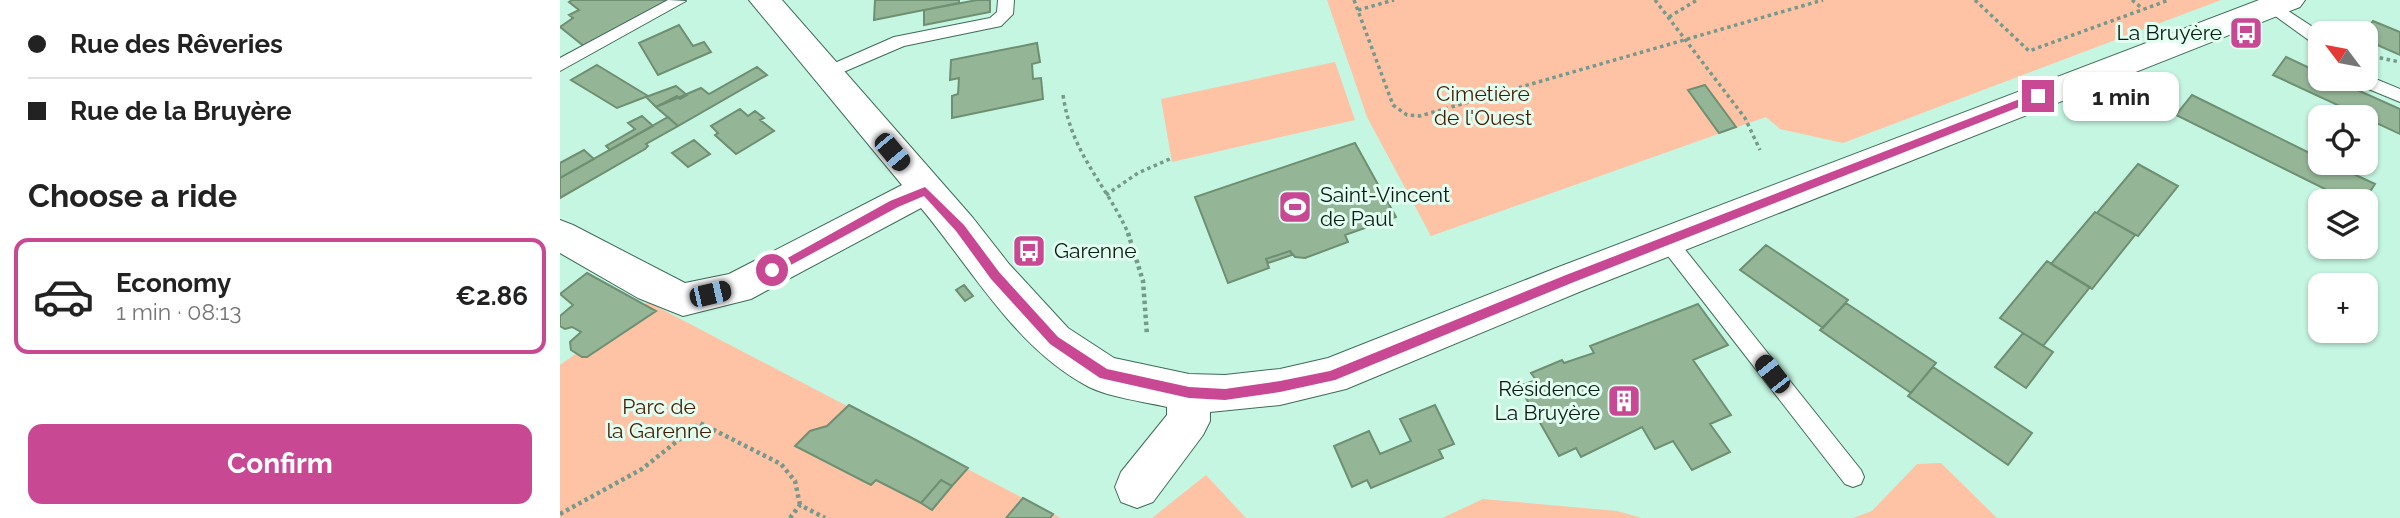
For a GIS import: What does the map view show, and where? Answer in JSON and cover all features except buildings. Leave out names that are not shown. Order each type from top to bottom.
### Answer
[{"type":"street","points":[[765,0],[925,191],[960,228],[995,275],[1054,340],[1104,374],[1207,393],[1280,387],[1331,376],[2281,3]]},
{"type":"street","points":[[560,234],[652,287],[684,300],[737,288],[894,204],[925,191]]},
{"type":"street","points":[[1137,487],[1207,393]]},
{"type":"lane","points":[[827,73],[901,41],[995,22],[1005,14],[1006,0]]},
{"type":"lane","points":[[560,65],[678,1]]},
{"type":"lane","points":[[2281,3],[2308,29]]},
{"type":"lane","points":[[2378,87],[2400,96]]},
{"type":"lane","points":[[1668,242],[1853,477]]},
{"type":"path","points":[[1354,0],[1393,105],[1408,116],[1420,116],[1823,0]]},
{"type":"path","points":[[1358,10],[1394,0]]},
{"type":"path","points":[[1656,0],[1745,118],[1760,150]]},
{"type":"path","points":[[1669,17],[1698,0]]},
{"type":"path","points":[[1975,0],[2029,51],[2169,0]]},
{"type":"path","points":[[2132,0],[2143,9]]},
{"type":"path","points":[[2378,57],[2400,62]]},
{"type":"path","points":[[1063,95],[1065,117],[1075,149],[1128,231],[1139,261],[1148,317],[1147,335]]},
{"type":"path","points":[[1107,195],[1138,173],[1172,158]]},
{"type":"path","points":[[560,514],[642,469],[700,424],[781,464],[795,481],[800,506]]},
{"type":"path","points":[[790,518],[800,506]]},
{"type":"path","points":[[800,506],[825,518]]},
{"type":"green space","name":"Cimetière de l'Ouest","points":[[1327,0],[2221,0],[1843,143],[1780,129],[1766,117],[1431,236],[1367,117]]},
{"type":"green space","points":[[1335,62],[1355,120],[1172,162],[1161,99]]},
{"type":"green space","name":"Parc de la Garenne","points":[[648,302],[1061,518],[560,518],[560,365]]},
{"type":"green space","points":[[1941,463],[1997,518],[1853,518],[1872,511],[1917,464]]},
{"type":"green space","points":[[1206,475],[1246,518],[1152,518]]},
{"type":"green space","points":[[1483,499],[1617,511],[1642,518],[1442,518]]},
{"type":"place","name":"La Bruyère","points":[[2246,33]]},
{"type":"place","name":"Saint-Vincent de Paul","points":[[1295,207]]},
{"type":"place","name":"Garenne","points":[[1029,251]]},
{"type":"place","name":"Résidence La Bruyère","points":[[1624,401]]},
{"type":"route","points":[[772,270],[894,204],[925,191],[960,228],[995,275],[1054,340],[1104,374],[1189,393],[1225,394],[1280,387],[1331,376],[1570,279],[2038,96]]}]
